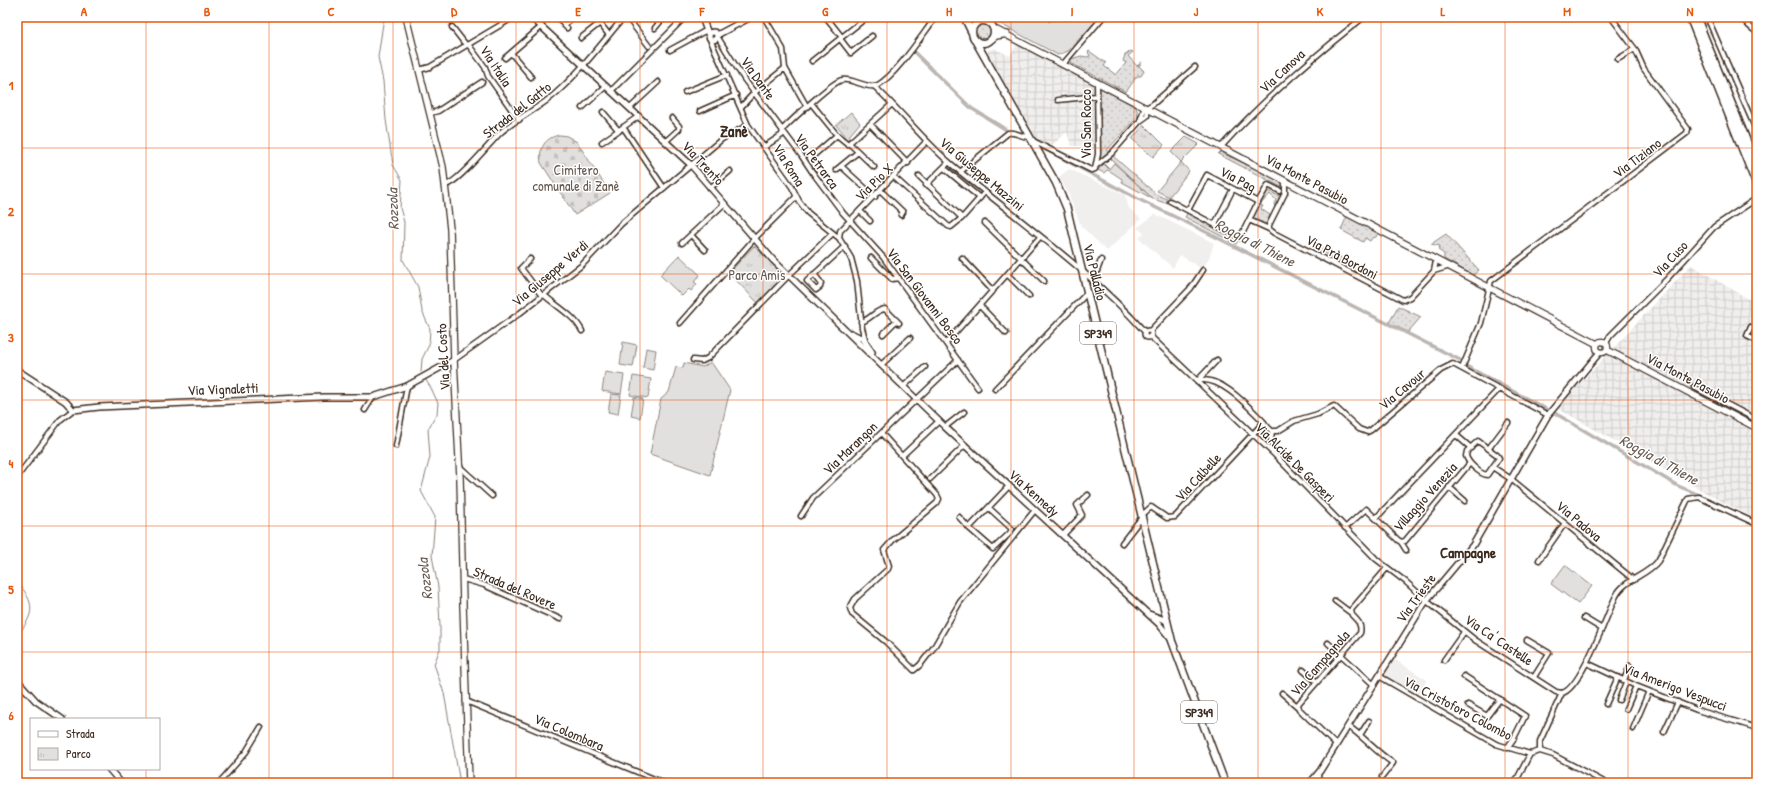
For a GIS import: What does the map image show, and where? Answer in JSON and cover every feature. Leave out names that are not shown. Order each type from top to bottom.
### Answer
[{"type":"highway","points":[[1690,17],[1757,185]]},
{"type":"highway","points":[[1696,17],[1757,167]]},
{"type":"main road","name":"Via del Costo","points":[[406,17],[431,113],[445,185],[450,229],[454,360],[460,467],[466,701],[470,783]]},
{"type":"main road","name":"SP349","points":[[965,17],[972,37],[987,61]]},
{"type":"main road","points":[[971,31],[980,19],[989,23],[993,28],[986,49],[987,61]]},
{"type":"main road","name":"Via Monte Pasubio","points":[[993,28],[1097,81],[1436,261],[1597,344]]},
{"type":"main road","points":[[976,42],[982,44],[996,36],[1007,34]]},
{"type":"main road","name":"Via Palladio","points":[[987,61],[1056,183],[1067,209],[1168,622]]},
{"type":"main road","points":[[1602,341],[1606,343],[1607,350],[1605,352],[1600,352],[1597,349],[1597,344],[1602,341]]},
{"type":"main road","name":"Via Monte Pasubio","points":[[1607,350],[1757,428]]},
{"type":"main road","name":"SP349","points":[[1168,622],[1172,641],[1225,783]]},
{"type":"street","points":[[419,70],[430,67],[514,17]]},
{"type":"street","name":"Via Trento","points":[[531,17],[691,165],[754,239],[789,275],[865,346]]},
{"type":"street","points":[[558,17],[565,26],[573,17]]},
{"type":"street","points":[[595,17],[609,35]]},
{"type":"street","name":"Strada del Gatto","points":[[445,185],[449,185],[460,175],[502,132],[554,95],[584,66],[624,17]]},
{"type":"street","points":[[627,17],[649,46]]},
{"type":"street","points":[[655,28],[664,17]]},
{"type":"street","points":[[611,91],[685,17]]},
{"type":"street","points":[[702,17],[714,36]]},
{"type":"street","points":[[702,17],[707,30],[714,36]]},
{"type":"street","points":[[714,36],[750,17]]},
{"type":"street","points":[[764,17],[783,49],[784,68],[807,107]]},
{"type":"street","points":[[826,17],[841,36],[841,40],[851,54],[872,36]]},
{"type":"street","points":[[812,61],[841,36],[867,17]]},
{"type":"street","points":[[764,147],[782,135],[783,129],[833,83],[839,80],[851,80],[874,86],[889,76],[936,17]]},
{"type":"street","points":[[1064,64],[1104,17]]},
{"type":"street","name":"Via Canova","points":[[1221,147],[1236,130],[1310,60],[1364,17]]},
{"type":"street","name":"Via Tiziano","points":[[1488,287],[1491,281],[1687,134],[1688,129],[1641,64],[1635,49],[1611,17]]},
{"type":"street","points":[[1708,17],[1757,132]]},
{"type":"street","points":[[1741,17],[1754,30]]},
{"type":"street","points":[[581,38],[600,23]]},
{"type":"street","name":"Via Italia","points":[[452,27],[485,67],[488,76],[520,120]]},
{"type":"street","points":[[506,58],[541,27]]},
{"type":"street","points":[[670,50],[707,30]]},
{"type":"street","name":"Via Roma","points":[[714,36],[715,47],[748,125],[792,187],[796,196],[808,213],[828,228],[845,246],[854,268],[865,346]]},
{"type":"street","name":"Via Dante","points":[[714,36],[782,132]]},
{"type":"street","points":[[1618,58],[1635,49]]},
{"type":"street","points":[[511,53],[531,77]]},
{"type":"street","points":[[1140,121],[1142,114],[1148,108],[1195,67]]},
{"type":"street","points":[[741,107],[754,93],[784,68]]},
{"type":"street","points":[[685,92],[726,75]]},
{"type":"street","name":"Via San Rocco","points":[[960,172],[1010,132],[1032,139],[1091,170],[1095,169],[1097,166],[1097,81]]},
{"type":"street","points":[[431,113],[438,112],[482,82]]},
{"type":"street","points":[[630,108],[658,82]]},
{"type":"street","points":[[582,108],[606,86]]},
{"type":"street","name":"Via Giuseppe Mazzini","points":[[874,86],[926,142],[960,172],[1083,273]]},
{"type":"street","points":[[700,111],[736,95]]},
{"type":"street","points":[[1058,100],[1097,96]]},
{"type":"street","points":[[811,103],[837,135],[845,143],[850,144],[874,167]]},
{"type":"street","points":[[1138,103],[1142,114]]},
{"type":"street","points":[[850,144],[892,104]]},
{"type":"street","points":[[1147,116],[1148,108]]},
{"type":"street","points":[[603,112],[619,131]]},
{"type":"street","points":[[1097,166],[1112,153],[1140,121],[1147,116],[1158,113]]},
{"type":"street","points":[[602,142],[639,116]]},
{"type":"street","points":[[666,141],[679,129],[679,126],[672,118]]},
{"type":"street","points":[[870,124],[908,163]]},
{"type":"street","name":"Via Giuseppe Verdi","points":[[454,360],[543,295],[582,264],[621,224],[722,139],[748,125]]},
{"type":"street","points":[[624,127],[664,188]]},
{"type":"street","name":"Via Petrarca","points":[[782,132],[850,221]]},
{"type":"street","points":[[814,155],[837,135]]},
{"type":"street","name":"Via Pio X","points":[[840,231],[881,191],[926,142]]},
{"type":"street","points":[[836,170],[858,152]]},
{"type":"street","points":[[926,185],[949,162]]},
{"type":"street","points":[[841,166],[875,197]]},
{"type":"street","points":[[944,168],[980,198]]},
{"type":"street","points":[[710,188],[730,171]]},
{"type":"street","name":"Via Pag","points":[[1188,210],[1207,175],[1258,202]]},
{"type":"street","points":[[919,176],[926,185],[962,218]]},
{"type":"street","points":[[894,177],[948,226],[955,225],[985,192]]},
{"type":"street","points":[[1249,220],[1269,229],[1269,225],[1285,180]]},
{"type":"street","name":"Via Pag","points":[[1170,200],[1240,238],[1268,185],[1282,192]]},
{"type":"street","points":[[1282,192],[1295,186]]},
{"type":"street","points":[[1215,224],[1233,189]]},
{"type":"street","points":[[881,191],[903,212],[901,215]]},
{"type":"street","points":[[680,323],[754,239],[796,196]]},
{"type":"street","name":"Via Cuso","points":[[1606,343],[1610,336],[1674,271],[1714,227],[1756,199]]},
{"type":"street","points":[[682,243],[724,204]]},
{"type":"street","points":[[860,211],[870,221]]},
{"type":"street","name":"Via San Giovanni Bosco","points":[[850,221],[883,258],[978,388]]},
{"type":"street","points":[[985,223],[1044,281]]},
{"type":"street","name":"Via Roma","points":[[828,228],[840,231]]},
{"type":"street","name":"Via Prà Bordoni","points":[[1269,229],[1403,300],[1410,297],[1434,271],[1447,266]]},
{"type":"street","points":[[839,238],[840,231]]},
{"type":"street","points":[[693,360],[702,361],[708,358],[789,275],[833,233]]},
{"type":"street","points":[[691,235],[705,250]]},
{"type":"street","points":[[946,343],[1008,275],[1040,237]]},
{"type":"street","points":[[816,290],[807,281],[845,246]]},
{"type":"street","points":[[871,258],[892,279],[898,278]]},
{"type":"street","points":[[962,258],[993,291]]},
{"type":"street","points":[[530,259],[521,268],[543,295],[580,326],[582,331]]},
{"type":"street","points":[[1093,282],[1101,260]]},
{"type":"street","points":[[1434,271],[1436,261]]},
{"type":"street","points":[[1148,333],[1195,283],[1203,270]]},
{"type":"street","name":"Via Alcide De Gasperi","points":[[1083,273],[1148,333],[1252,435],[1275,455],[1345,528],[1387,568],[1406,582],[1426,601]]},
{"type":"street","points":[[811,295],[820,287],[821,283],[814,274]]},
{"type":"street","points":[[1008,275],[1029,296]]},
{"type":"street","points":[[1462,368],[1481,323],[1488,287]]},
{"type":"street","points":[[995,389],[1088,291]]},
{"type":"street","points":[[980,306],[1006,333]]},
{"type":"street","points":[[861,322],[885,309],[898,322],[883,334]]},
{"type":"street","points":[[1757,330],[1751,327],[1747,336],[1757,341]]},
{"type":"street","points":[[858,338],[862,328]]},
{"type":"street","points":[[880,364],[910,338]]},
{"type":"street","name":"Via Kennedy","points":[[865,346],[880,364],[917,398],[964,445],[1159,624],[1172,641]]},
{"type":"street","name":"Via Trieste","points":[[1310,783],[1318,775],[1426,601],[1473,545],[1548,415],[1600,352]]},
{"type":"street","name":"Via Vignaletti","points":[[73,410],[87,407],[324,397],[373,397],[407,386],[454,360]]},
{"type":"street","name":"Via Marangon","points":[[801,516],[813,498],[882,434],[917,398],[958,360]]},
{"type":"street","points":[[1197,380],[1217,360]]},
{"type":"street","name":"Via Cavour","points":[[1272,431],[1278,431],[1290,423],[1334,406],[1359,428],[1367,432],[1444,367],[1454,364],[1548,415]]},
{"type":"street","points":[[904,386],[925,367]]},
{"type":"street","points":[[17,370],[66,402],[73,410],[60,420],[17,476]]},
{"type":"street","points":[[1197,380],[1212,382],[1226,388],[1264,422],[1272,431],[1271,445],[1275,455]]},
{"type":"street","points":[[396,446],[407,386]]},
{"type":"street","name":"Via Monte Pasubio","points":[[1694,388],[1757,420]]},
{"type":"street","name":"Villaggio Venezia","points":[[1470,463],[1407,538],[1401,542],[1376,518],[1499,389]]},
{"type":"street","points":[[364,410],[373,397]]},
{"type":"street","points":[[946,427],[964,412]]},
{"type":"street","points":[[904,454],[939,421]]},
{"type":"street","name":"Via Calbelle","points":[[1142,516],[1151,507],[1167,518],[1175,517],[1264,422]]},
{"type":"street","points":[[1489,448],[1508,423]]},
{"type":"street","points":[[882,434],[937,495],[938,502],[884,550],[889,566],[888,569],[855,599],[850,608],[852,614],[886,642],[914,670],[920,665],[934,647],[960,602],[1035,510]]},
{"type":"street","points":[[1456,435],[1471,448],[1478,441],[1489,448],[1499,458],[1494,468],[1511,479]]},
{"type":"street","points":[[930,479],[964,445]]},
{"type":"street","name":"Villaggio Venezia","points":[[1471,448],[1466,456],[1470,463],[1484,474],[1490,473],[1494,468]]},
{"type":"street","points":[[460,467],[492,496]]},
{"type":"street","name":"Via Padova","points":[[1511,479],[1635,579]]},
{"type":"street","points":[[970,528],[1009,486]]},
{"type":"street","points":[[1449,487],[1465,501]]},
{"type":"street","points":[[1063,535],[1082,515],[1077,505],[1088,495]]},
{"type":"street","points":[[1540,751],[1540,742],[1562,693],[1567,690],[1587,663],[1620,589],[1653,568],[1658,561],[1688,499],[1699,497],[1757,524]]},
{"type":"street","points":[[959,517],[993,549],[999,545],[1012,529],[989,508]]},
{"type":"street","points":[[1345,528],[1364,509],[1376,518]]},
{"type":"street","points":[[1122,543],[1142,516]]},
{"type":"street","points":[[1539,560],[1565,523]]},
{"type":"street","points":[[1401,542],[1406,550]]},
{"type":"street","name":"Via Campagnola","points":[[1351,613],[1352,608],[1387,568]]},
{"type":"street","name":"Strada del Rovere","points":[[463,578],[484,585],[560,619]]},
{"type":"street","name":"Via Campagnola","points":[[1298,707],[1298,704],[1357,637],[1361,628],[1351,613],[1335,601]]},
{"type":"street","name":"Via Ca' Castelle","points":[[1426,601],[1464,632],[1495,654],[1556,692],[1562,693]]},
{"type":"street","points":[[1156,615],[1160,614],[1164,606]]},
{"type":"street","points":[[1148,614],[1156,615],[1168,622]]},
{"type":"street","points":[[1584,618],[1602,629]]},
{"type":"street","points":[[1159,624],[1168,622]]},
{"type":"street","points":[[1444,660],[1464,632]]},
{"type":"street","points":[[1527,640],[1549,653],[1534,677]]},
{"type":"street","points":[[1328,643],[1374,685]]},
{"type":"street","name":"Via Amerigo Vespucci","points":[[1587,663],[1636,686],[1697,710],[1757,728]]},
{"type":"street","points":[[1619,700],[1630,666]]},
{"type":"street","points":[[1302,670],[1317,682]]},
{"type":"street","name":"Via Cristoforo Colombo","points":[[1379,676],[1476,733],[1507,748],[1530,754]]},
{"type":"street","points":[[1464,676],[1524,716],[1514,738],[1507,748]]},
{"type":"street","points":[[1606,704],[1618,677]]},
{"type":"street","points":[[17,680],[36,701],[61,718]]},
{"type":"street","points":[[1626,709],[1636,686]]},
{"type":"street","points":[[1633,729],[1649,691]]},
{"type":"street","name":"Via Campagnola","points":[[1282,693],[1336,745]]},
{"type":"street","points":[[1468,705],[1487,716],[1500,700]]},
{"type":"street","name":"Via Colombara","points":[[466,701],[664,783]]},
{"type":"street","points":[[1664,732],[1678,702]]},
{"type":"street","points":[[1360,734],[1368,721]]},
{"type":"street","points":[[1348,726],[1360,734],[1368,745],[1393,763],[1382,776]]},
{"type":"street","points":[[219,783],[246,752],[261,727]]},
{"type":"street","points":[[1515,783],[1530,754],[1540,751],[1553,755],[1606,783]]},
{"type":"street","points":[[110,770],[121,783]]},
{"type":"street","points":[[1318,775],[1320,783]]},
{"type":"shaded area","points":[[1018,42],[1095,83],[1097,146],[1071,146],[1067,132],[1049,148],[1036,141],[1001,82],[988,55],[988,51],[993,48],[1010,56]]},
{"type":"shaded area","points":[[1069,169],[1125,195],[1129,208],[1141,219],[1107,251],[1081,226],[1068,193],[1059,177]]},
{"type":"shaded area","points":[[1155,214],[1214,243],[1209,258],[1202,269],[1180,255],[1173,268],[1139,238],[1144,233],[1137,228]]},
{"type":"shaded area","points":[[1691,265],[1757,304],[1757,519],[1722,502],[1557,408]]},
{"type":"shaded area","points":[[1394,659],[1427,680],[1417,696],[1384,677]]},
{"type":"green space","points":[[999,17],[1045,17],[1049,22],[1056,17],[1094,17],[1097,20],[1068,51],[1058,55],[995,21]]},
{"type":"green space","points":[[980,24],[986,24],[991,29],[989,38],[986,40],[980,40],[975,35],[975,29]]},
{"type":"green space","points":[[1089,51],[1106,63],[1104,66],[1116,75],[1126,63],[1123,61],[1125,55],[1131,51],[1133,52],[1128,56],[1137,66],[1142,62],[1139,66],[1144,71],[1141,76],[1137,76],[1126,92],[1071,63],[1071,59],[1081,56],[1090,56]]},
{"type":"green space","points":[[1099,86],[1124,97],[1124,100],[1136,107],[1138,114],[1137,122],[1134,121],[1107,150],[1109,153],[1101,161],[1099,159]]},
{"type":"green space","points":[[851,112],[860,123],[849,136],[850,138],[846,140],[844,137],[845,135],[836,125]]},
{"type":"green space","points":[[1144,125],[1164,145],[1153,157],[1132,139]]},
{"type":"green space","name":"Cimitero comunale di Zanè","points":[[560,135],[567,136],[577,142],[610,193],[575,215],[541,163],[540,158],[544,144],[550,138]]},
{"type":"green space","points":[[1186,137],[1199,144],[1181,162],[1171,152]]},
{"type":"green space","points":[[1220,152],[1283,182],[1284,189],[1275,207],[1274,204],[1276,200],[1270,194],[1260,205],[1263,206],[1261,209],[1270,215],[1265,226],[1252,219],[1267,190],[1279,196],[1283,188],[1218,154]]},
{"type":"green space","points":[[1113,156],[1156,194],[1169,200],[1165,203],[1153,199],[1110,158]]},
{"type":"green space","points":[[1181,162],[1189,171],[1169,197],[1157,191]]},
{"type":"green space","points":[[1114,163],[1153,199],[1122,182],[1122,179],[1110,171],[1107,170],[1104,173],[1098,170],[1104,164],[1109,169]]},
{"type":"green space","points":[[1188,212],[1239,239],[1236,244],[1185,217]]},
{"type":"green space","points":[[1347,216],[1378,233],[1376,237],[1372,238],[1370,241],[1365,238],[1363,242],[1341,230]]},
{"type":"green space","points":[[1446,234],[1479,270],[1473,275],[1444,259],[1444,254],[1438,250],[1440,246],[1431,244]]},
{"type":"green space","name":"Parco Amis","points":[[754,246],[785,276],[758,303],[729,273]]},
{"type":"green space","points":[[1323,248],[1355,265],[1353,270],[1350,270],[1351,267],[1323,252],[1320,254]]},
{"type":"green space","points":[[679,255],[700,275],[694,282],[697,284],[691,291],[689,289],[682,296],[660,275]]},
{"type":"green space","points":[[1398,306],[1421,317],[1408,332],[1389,323]]},
{"type":"green space","points":[[623,342],[637,345],[633,367],[620,365]]},
{"type":"green space","points":[[646,348],[656,350],[653,370],[643,368]]},
{"type":"green space","points":[[711,362],[730,390],[710,475],[650,454],[661,399],[669,392],[676,367],[683,368],[684,363],[703,367]]},
{"type":"green space","points":[[605,372],[624,375],[621,394],[602,391]]},
{"type":"green space","points":[[633,376],[651,379],[648,398],[630,395]]},
{"type":"green space","points":[[611,394],[621,395],[618,414],[608,412]]},
{"type":"green space","points":[[634,397],[643,399],[640,418],[631,416]]},
{"type":"green space","points":[[1565,565],[1592,586],[1578,604],[1551,584]]},
{"type":"waterway","name":"Rozzola","points":[[384,17],[378,57],[383,81],[386,120],[393,165],[402,180],[400,208],[404,222],[403,260],[418,287],[422,311],[430,329],[429,345],[422,359],[421,372]]},
{"type":"waterway","name":"Roggia di Thiene","points":[[915,53],[971,108],[1005,129]]},
{"type":"waterway","name":"Roggia di Thiene","points":[[1039,146],[1138,199],[1462,361]]},
{"type":"waterway","name":"Roggia di Thiene","points":[[1466,366],[1546,409]]},
{"type":"waterway","name":"Rozzola","points":[[425,379],[438,403],[437,414],[428,429],[430,457],[421,491],[435,517],[432,556],[438,587],[440,649],[434,664],[444,693],[460,783]]},
{"type":"waterway","name":"Roggia di Thiene","points":[[1553,412],[1678,486],[1702,496]]},
{"type":"waterway","name":"Roggia di Thiene","points":[[1731,510],[1757,522]]},
{"type":"waterway","points":[[17,581],[28,596],[31,609],[27,621],[17,636]]},
{"type":"district","name":"Zanè","points":[[734,131]]},
{"type":"district","name":"Campagne","points":[[1468,553]]}]
